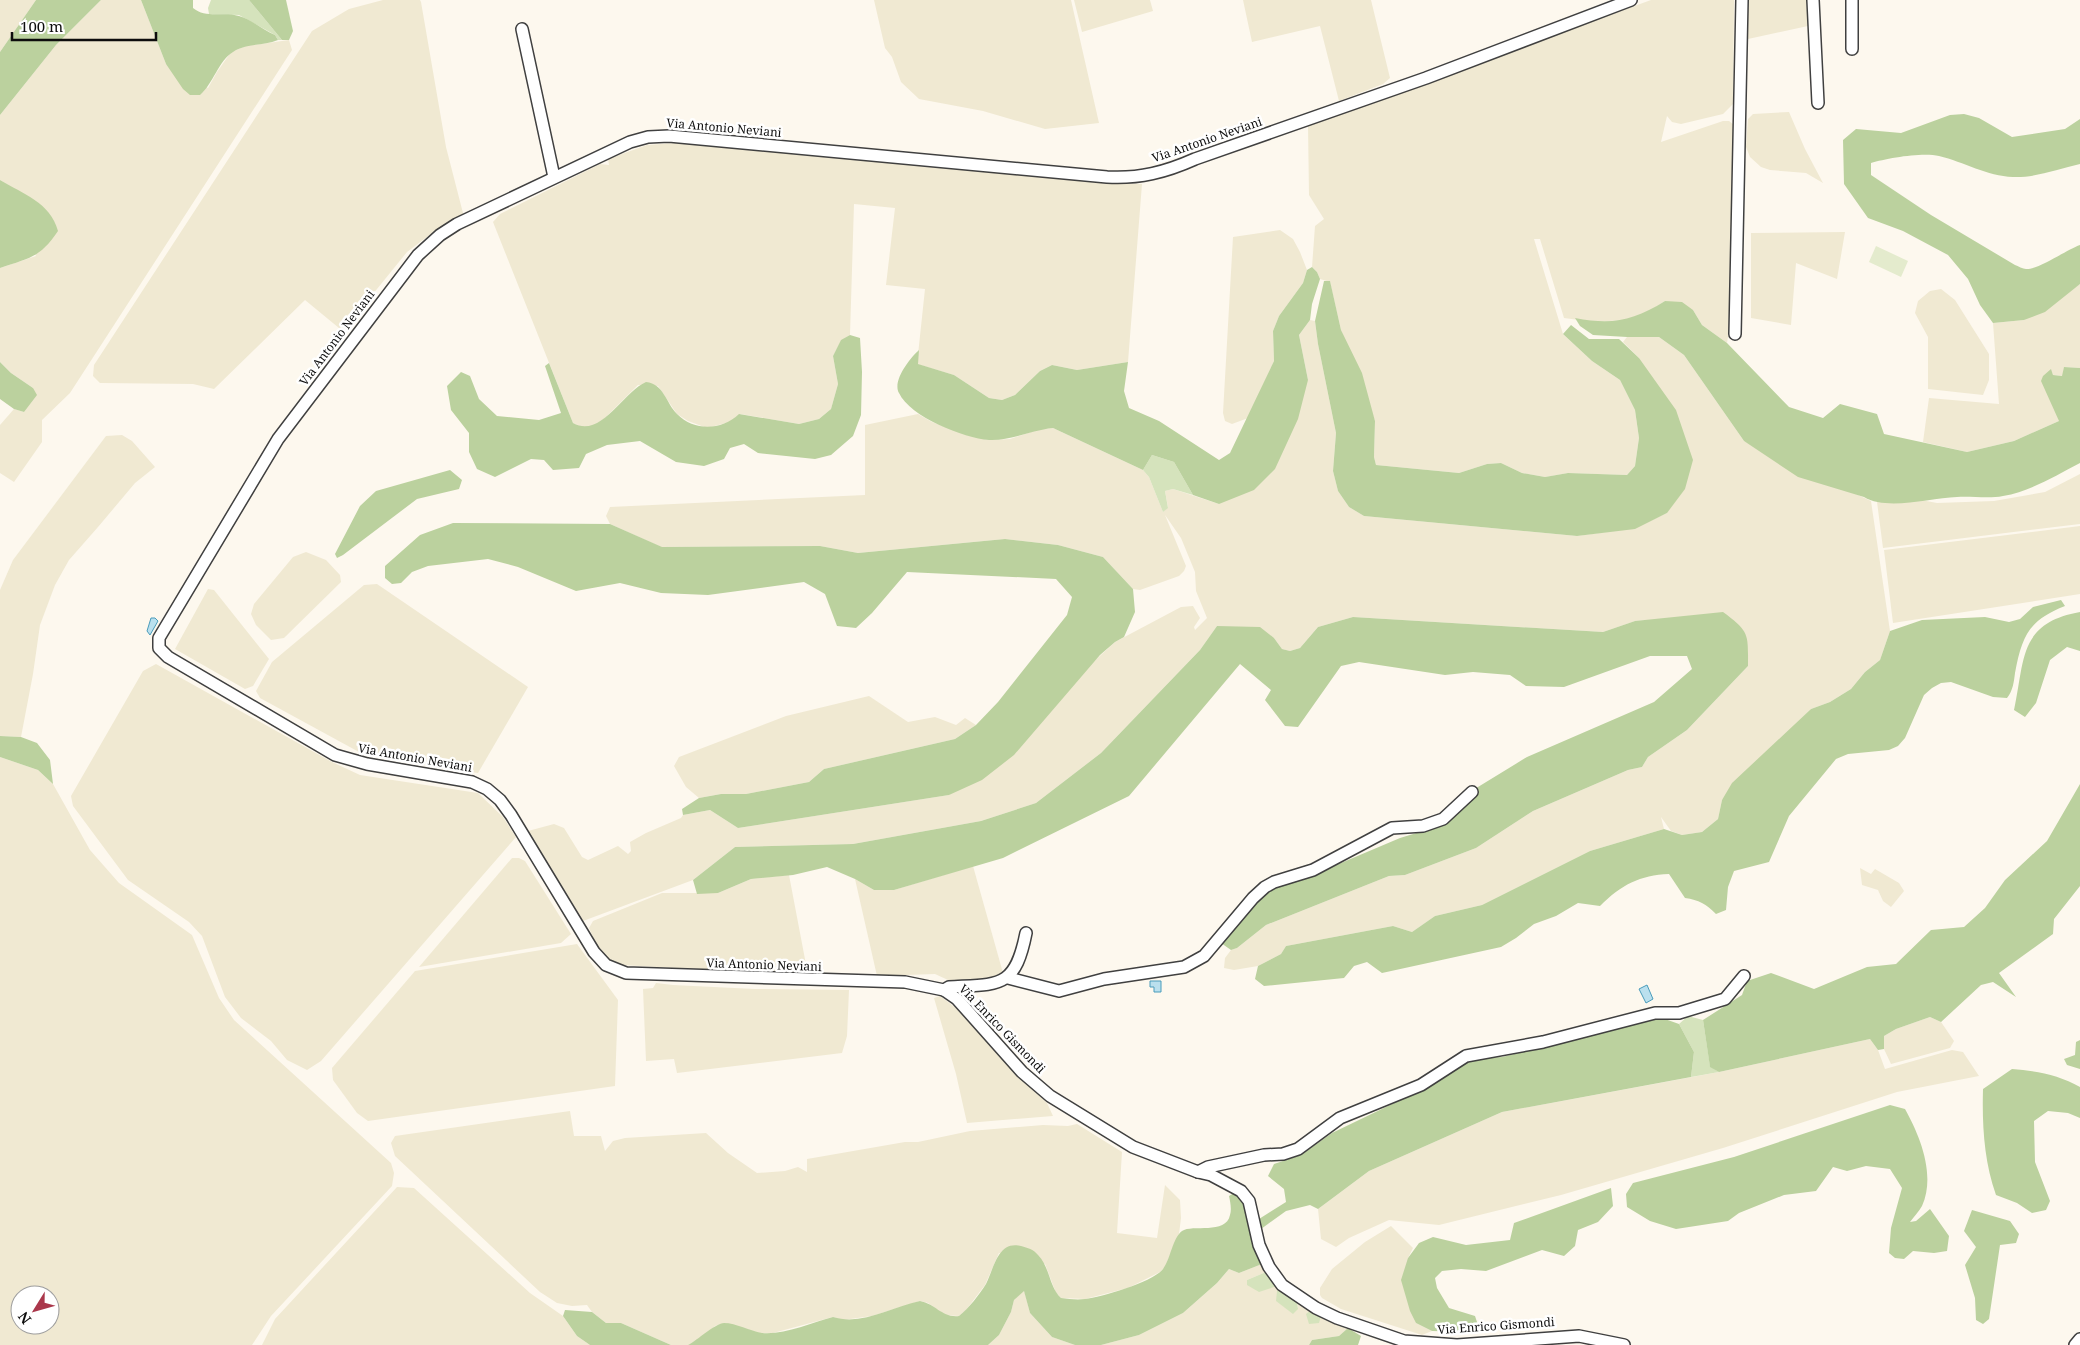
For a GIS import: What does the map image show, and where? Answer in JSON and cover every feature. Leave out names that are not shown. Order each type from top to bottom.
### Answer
[{"type":"street","name":"Via Antonio Neviani","points":[[1008,978],[994,984],[949,987],[944,990],[905,982],[648,975],[614,970],[602,962],[594,952],[512,815],[500,800],[486,789],[472,782],[367,764],[334,755],[168,658],[159,648],[158,640],[266,457],[414,259],[435,238],[451,227],[630,142],[661,136],[1107,177],[1139,176],[1170,169],[1426,78],[1631,0]]},
{"type":"street","points":[[1735,334],[1741,229],[1742,0]]},
{"type":"street","points":[[1813,0],[1818,103]]},
{"type":"street","points":[[1852,0],[1852,49]]},
{"type":"street","points":[[522,29],[554,177]]},
{"type":"street","points":[[1026,933],[1022,951],[1013,972],[1008,978],[1059,991],[1104,979],[1184,967],[1204,956],[1252,898],[1265,887],[1274,882],[1312,870],[1392,828],[1423,826],[1443,819],[1472,792]]},
{"type":"street","points":[[1198,1172],[1208,1167],[1264,1155],[1283,1154],[1298,1149],[1340,1118],[1421,1086],[1466,1056],[1543,1042],[1655,1013],[1679,1012],[1725,999],[1744,976]]},
{"type":"street","name":"Via Enrico Gismondi","points":[[944,990],[957,999],[1022,1072],[1050,1096],[1133,1147],[1198,1172],[1211,1175],[1243,1193],[1249,1201],[1263,1256],[1275,1276],[1292,1293],[1330,1316],[1404,1341],[1435,1344],[1473,1344],[1561,1341],[1593,1337],[1624,1345]]},
{"type":"street","points":[[2075,1345],[2080,1339]]},
{"type":"shaded area","points":[[0,0],[36,0],[0,52]]},
{"type":"shaded area","points":[[101,0],[141,0],[166,64],[208,88],[231,52],[246,46],[289,40],[292,50],[70,393],[42,420],[42,442],[14,482],[0,473],[0,425],[14,409],[24,412],[33,388],[11,373],[0,362],[0,268],[36,256],[11,187],[0,180],[0,115],[56,45]]},
{"type":"shaded area","points":[[383,0],[420,0],[421,2],[446,147],[464,217],[436,230],[407,252],[347,326],[339,328],[305,300],[214,389],[193,384],[100,383],[93,376],[94,365],[312,31],[349,9]]},
{"type":"shaded area","points":[[874,0],[1071,0],[1099,123],[1045,129],[983,111],[919,99],[901,82],[892,57],[885,48]]},
{"type":"shaded area","points":[[1074,0],[1150,0],[1153,11],[1082,32]]},
{"type":"shaded area","points":[[1243,0],[1371,0],[1390,78],[1383,84],[1339,101],[1320,26],[1252,42]]},
{"type":"shaded area","points":[[1651,0],[1734,0],[1733,104],[1723,114],[1681,124],[1672,122],[1667,116],[1661,142],[1723,121],[1729,121],[1734,125],[1729,331],[1727,343],[1702,325],[1693,310],[1665,301],[1645,314],[1625,320],[1594,322],[1564,318],[1540,239],[1534,239],[1563,334],[1592,361],[1620,380],[1635,410],[1639,438],[1635,466],[1627,475],[1568,473],[1545,477],[1522,473],[1501,463],[1487,464],[1459,473],[1376,465],[1374,457],[1375,421],[1341,330],[1330,282],[1320,279],[1312,267],[1315,226],[1324,219],[1309,195],[1308,125]]},
{"type":"shaded area","points":[[1747,0],[1806,0],[1808,26],[1748,39]]},
{"type":"shaded area","points":[[1789,112],[1805,149],[1823,183],[1806,173],[1770,170],[1761,167],[1750,157],[1746,147],[1748,119],[1753,114]]},
{"type":"shaded area","points":[[675,143],[1107,183],[1142,184],[1128,362],[1077,370],[1052,365],[1040,371],[1015,395],[1002,400],[989,398],[954,375],[917,364],[925,289],[886,285],[895,208],[854,204],[850,335],[841,341],[833,356],[838,384],[831,409],[819,419],[799,424],[740,414],[730,422],[707,428],[688,421],[677,414],[658,386],[638,385],[604,419],[592,426],[582,428],[573,423],[493,222],[500,214],[600,164],[609,165],[608,159],[647,145]]},
{"type":"shaded area","points":[[1280,230],[1293,239],[1307,270],[1303,283],[1279,316],[1273,331],[1274,361],[1248,418],[1232,424],[1225,421],[1223,413],[1233,237]]},
{"type":"shaded area","points":[[1845,232],[1837,279],[1796,263],[1791,325],[1751,318],[1751,233]]},
{"type":"shaded area","points":[[2080,284],[2080,368],[2064,367],[2063,376],[2053,375],[2051,370],[2059,421],[2014,441],[1967,452],[1923,442],[1929,398],[1999,404],[1993,323],[2024,320]]},
{"type":"shaded area","points":[[1941,289],[1955,300],[1989,354],[1989,380],[1983,395],[1928,389],[1928,337],[1915,313],[1918,301],[1930,291]]},
{"type":"shaded area","points":[[1310,320],[1315,321],[1336,433],[1333,471],[1338,491],[1349,507],[1364,516],[1577,536],[1635,528],[1667,513],[1639,358],[1623,342],[1627,337],[1659,337],[1684,355],[1744,441],[1871,501],[1890,631],[1880,660],[1865,672],[1851,689],[1830,702],[1811,709],[1722,800],[1718,819],[1702,832],[1682,835],[1671,831],[1661,817],[1664,829],[1590,851],[1482,905],[1435,916],[1412,932],[1393,926],[1286,946],[1281,954],[1258,966],[1234,970],[1224,968],[1225,958],[1231,950],[1237,948],[1266,925],[1389,876],[1405,875],[1476,848],[1533,811],[1628,770],[1642,767],[1648,757],[1687,730],[1748,666],[1651,620],[1635,621],[1603,632],[1353,617],[1318,627],[1300,648],[1290,651],[1282,649],[1274,638],[1217,626],[1200,650],[1101,753],[1036,803],[981,821],[853,844],[735,847],[693,880],[583,921],[528,831],[554,824],[564,828],[582,857],[588,860],[618,846],[628,854],[631,851],[630,842],[646,833],[681,818],[683,815],[710,810],[738,828],[949,795],[1115,642],[1181,607],[1193,606],[1200,618],[1194,627],[1195,630],[1207,618],[1196,591],[1195,572],[1181,538],[1165,515],[1186,566],[1179,576],[1140,590],[1133,589],[1103,557],[1058,545],[1005,539],[858,553],[820,546],[661,547],[610,524],[606,516],[610,507],[865,495],[865,425],[918,414],[932,422],[967,435],[988,440],[1010,439],[1040,429],[1053,428],[1143,470],[1149,477],[1163,512],[1168,507],[1165,491],[1173,489],[1219,504],[1308,380],[1299,335]]},
{"type":"shaded area","points":[[122,435],[132,441],[155,467],[135,483],[69,560],[55,585],[40,625],[21,737],[0,736],[0,590],[13,560],[106,436]]},
{"type":"shaded area","points":[[2080,474],[2080,524],[1883,548],[1877,502],[1889,503],[1921,500],[1937,503],[1994,501],[2045,492]]},
{"type":"shaded area","points":[[2080,526],[2080,594],[1893,623],[1884,550]]},
{"type":"shaded area","points":[[306,552],[326,560],[340,575],[341,582],[284,638],[271,640],[256,625],[251,614],[254,604],[293,557]]},
{"type":"shaded area","points":[[377,584],[528,687],[478,773],[359,752],[260,698],[256,691],[272,662],[364,585]]},
{"type":"shaded area","points":[[208,589],[214,590],[269,659],[253,686],[245,689],[175,649]]},
{"type":"shaded area","points":[[156,664],[332,762],[360,775],[478,793],[503,817],[516,837],[321,1061],[307,1070],[287,1060],[271,1041],[241,1018],[225,997],[202,936],[189,922],[128,880],[73,806],[71,796],[143,671]]},
{"type":"shaded area","points":[[869,696],[908,722],[935,717],[956,725],[965,718],[976,725],[955,739],[824,769],[809,782],[746,794],[721,794],[699,798],[686,787],[674,766],[679,757],[786,716]]},
{"type":"shaded area","points":[[0,757],[38,770],[53,784],[90,850],[119,883],[192,935],[219,998],[234,1020],[391,1163],[394,1173],[392,1186],[271,1316],[252,1345],[0,1345]]},
{"type":"shaded area","points":[[512,858],[519,858],[525,861],[571,934],[561,943],[419,967]]},
{"type":"shaded area","points":[[973,866],[1003,973],[999,977],[965,982],[948,980],[935,974],[877,976],[855,879],[874,890],[894,890]]},
{"type":"shaded area","points":[[1860,868],[1871,874],[1875,869],[1899,883],[1904,891],[1891,907],[1883,901],[1878,890],[1862,885]]},
{"type":"shaded area","points":[[789,875],[808,975],[621,965],[609,962],[596,944],[589,928],[593,921],[662,893],[718,893],[751,879]]},
{"type":"shaded area","points":[[577,944],[618,1000],[615,1086],[368,1121],[357,1113],[333,1080],[332,1068],[415,971]]},
{"type":"shaded area","points":[[656,983],[755,989],[849,990],[847,1036],[842,1053],[677,1073],[674,1059],[646,1061],[643,989],[653,988]]},
{"type":"shaded area","points":[[940,996],[960,1011],[1014,1073],[1047,1103],[1053,1116],[967,1123],[956,1074],[934,998]]},
{"type":"shaded area","points":[[1930,1017],[1941,1022],[1954,1041],[1950,1048],[1891,1064],[1884,1049],[1884,1036],[1896,1029]]},
{"type":"shaded area","points":[[1870,1039],[1878,1050],[1885,1069],[1952,1050],[1963,1052],[1979,1076],[1897,1092],[1723,1148],[1561,1195],[1439,1225],[1389,1220],[1349,1238],[1336,1247],[1321,1239],[1318,1209],[1369,1171],[1502,1112],[1719,1072]]},
{"type":"shaded area","points":[[570,1111],[574,1136],[601,1136],[605,1151],[613,1141],[625,1138],[706,1133],[728,1153],[757,1173],[785,1171],[798,1167],[807,1172],[807,1159],[905,1142],[918,1142],[970,1131],[1077,1124],[1122,1152],[1117,1233],[1157,1238],[1165,1185],[1180,1200],[1181,1218],[1179,1234],[1165,1267],[1160,1272],[1128,1288],[1085,1299],[1061,1298],[1056,1293],[1045,1264],[999,1253],[985,1285],[966,1310],[959,1316],[944,1315],[928,1303],[920,1301],[872,1316],[843,1320],[833,1317],[773,1333],[760,1333],[724,1323],[715,1326],[697,1341],[688,1345],[671,1345],[621,1323],[606,1323],[592,1312],[587,1305],[572,1306],[557,1303],[540,1292],[395,1156],[391,1143],[395,1136]]},
{"type":"shaded area","points":[[397,1187],[414,1188],[530,1293],[563,1316],[577,1336],[590,1345],[262,1345],[275,1319]]},
{"type":"shaded area","points":[[1391,1226],[1413,1248],[1408,1258],[1416,1323],[1432,1331],[1422,1335],[1341,1309],[1320,1295],[1320,1288],[1332,1269],[1365,1242]]},
{"type":"shaded area","points":[[1262,1264],[1266,1272],[1247,1280],[1277,1286],[1298,1309],[1297,1302],[1348,1328],[1339,1336],[1312,1340],[1309,1345],[1101,1345],[1139,1335],[1183,1313],[1217,1283],[1229,1269],[1239,1273]]},
{"type":"shaded area","points":[[1024,1290],[1030,1313],[1052,1337],[1075,1345],[988,1345],[999,1335],[1011,1312],[1014,1300]]},
{"type":"green space","points":[[36,0],[101,0],[56,45],[0,115],[0,52]]},
{"type":"green space","points":[[141,0],[193,0],[193,8],[198,11],[209,14],[239,16],[275,35],[278,40],[244,47],[233,52],[224,61],[209,85],[200,95],[190,95],[183,89],[166,64]]},
{"type":"green space","points":[[211,0],[249,0],[282,40],[278,40],[275,35],[239,15],[209,14],[208,8]]},
{"type":"green space","points":[[249,0],[286,0],[293,31],[289,40],[282,40]]},
{"type":"green space","points":[[1964,114],[1979,118],[2012,137],[2065,129],[2080,119],[2080,164],[2038,175],[2021,177],[2003,176],[1932,155],[1905,156],[1871,163],[1871,175],[1931,215],[2022,268],[2038,266],[2080,245],[2080,284],[2045,312],[2024,320],[1993,323],[1980,305],[1968,279],[1948,255],[1903,231],[1868,218],[1844,184],[1843,140],[1856,129],[1901,133],[1950,115]]},
{"type":"green space","points":[[0,180],[42,206],[49,213],[58,231],[45,247],[33,256],[0,268]]},
{"type":"green space","points":[[1876,246],[1908,261],[1901,277],[1869,262]]},
{"type":"green space","points":[[1312,267],[1320,279],[1312,304],[1310,320],[1299,335],[1308,380],[1298,419],[1275,469],[1254,490],[1219,504],[1193,495],[1174,462],[1152,455],[1143,470],[1053,428],[997,440],[966,435],[939,425],[914,410],[905,402],[897,388],[903,370],[919,350],[918,364],[954,375],[989,398],[1002,400],[1015,395],[1040,371],[1052,365],[1077,370],[1128,362],[1124,391],[1129,408],[1159,421],[1219,460],[1230,453],[1274,361],[1273,331],[1279,316],[1303,283],[1307,270]]},
{"type":"green space","points":[[1324,281],[1330,281],[1341,330],[1362,373],[1375,421],[1374,457],[1376,465],[1459,473],[1487,464],[1501,463],[1522,473],[1545,477],[1568,473],[1627,475],[1635,466],[1639,438],[1635,410],[1620,380],[1592,361],[1563,334],[1571,325],[1589,339],[1619,339],[1639,358],[1676,410],[1693,460],[1685,489],[1667,513],[1635,529],[1577,536],[1364,516],[1349,507],[1338,491],[1333,471],[1336,433],[1315,321]]},
{"type":"green space","points":[[1665,301],[1682,302],[1693,310],[1702,325],[1727,343],[1789,407],[1823,418],[1840,404],[1877,414],[1884,434],[1967,452],[2014,441],[2059,421],[2041,381],[2043,376],[2051,369],[2053,375],[2062,376],[2064,367],[2080,368],[2080,463],[2033,487],[2013,494],[1992,497],[1957,497],[1909,503],[1873,501],[1798,477],[1744,441],[1684,355],[1659,337],[1593,335],[1580,326],[1575,318],[1600,321],[1622,320],[1643,313]]},
{"type":"green space","points":[[850,335],[860,338],[862,372],[861,415],[853,436],[831,455],[815,459],[758,453],[744,444],[730,448],[724,459],[704,466],[676,462],[640,441],[607,445],[586,454],[579,468],[553,470],[544,460],[531,459],[495,477],[477,469],[469,452],[469,433],[451,410],[447,386],[461,372],[470,376],[479,399],[497,416],[539,420],[561,413],[545,366],[549,363],[573,423],[583,426],[593,425],[602,420],[637,387],[646,382],[657,386],[673,410],[684,420],[692,424],[708,427],[717,426],[739,414],[799,424],[819,419],[831,409],[838,384],[833,356],[841,340]]},
{"type":"green space","points":[[0,362],[11,373],[33,388],[37,395],[24,412],[14,409],[0,399]]},
{"type":"green space","points":[[1152,455],[1174,462],[1193,495],[1173,489],[1165,491],[1168,508],[1163,512],[1149,477],[1143,470]]},
{"type":"green space","points":[[450,470],[462,480],[459,489],[417,499],[337,558],[335,554],[360,506],[376,491]]},
{"type":"green space","points":[[453,523],[610,524],[662,547],[820,546],[858,553],[1005,539],[1058,545],[1103,557],[1133,589],[1135,612],[1124,637],[1100,655],[1014,755],[982,780],[949,795],[738,828],[710,810],[683,815],[682,809],[699,798],[721,794],[746,794],[809,782],[824,769],[955,739],[976,725],[998,702],[1067,615],[1072,597],[1056,579],[907,572],[872,613],[856,628],[837,626],[825,594],[804,582],[708,595],[661,593],[620,583],[576,591],[518,567],[488,559],[428,566],[412,572],[401,583],[392,584],[385,578],[385,566],[420,535]]},
{"type":"green space","points":[[2061,600],[2065,606],[2043,617],[2024,639],[2013,686],[2007,698],[1993,697],[1951,682],[1941,683],[1924,695],[1905,738],[1898,746],[1889,750],[1848,754],[1836,759],[1789,816],[1769,862],[1734,871],[1728,887],[1726,910],[1716,914],[1702,903],[1685,898],[1669,874],[1649,876],[1631,882],[1600,906],[1578,903],[1556,916],[1534,924],[1501,947],[1382,973],[1367,962],[1354,966],[1344,978],[1264,986],[1255,979],[1258,966],[1281,954],[1286,946],[1393,926],[1412,932],[1435,916],[1482,905],[1590,851],[1664,829],[1682,835],[1702,832],[1718,819],[1722,800],[1732,783],[1811,709],[1830,702],[1851,689],[1865,672],[1880,660],[1890,631],[1922,620],[1985,617],[2009,622],[2020,619],[2033,607]]},
{"type":"green space","points":[[1723,612],[1738,624],[1746,634],[1748,666],[1687,730],[1648,757],[1642,767],[1628,770],[1533,811],[1476,848],[1405,875],[1389,876],[1266,925],[1237,948],[1231,950],[1221,943],[1261,894],[1281,883],[1308,877],[1400,838],[1433,828],[1460,798],[1527,757],[1654,702],[1692,669],[1687,656],[1650,656],[1564,687],[1526,686],[1510,675],[1473,672],[1445,675],[1359,662],[1341,666],[1298,727],[1285,726],[1265,700],[1271,690],[1240,664],[1129,796],[1003,858],[894,890],[874,890],[855,879],[827,867],[793,875],[751,879],[718,893],[697,894],[693,880],[735,847],[853,844],[981,821],[1036,803],[1101,753],[1200,650],[1217,626],[1260,627],[1274,638],[1282,649],[1290,651],[1300,648],[1318,627],[1353,617],[1603,632],[1635,621]]},
{"type":"green space","points":[[2080,612],[2080,651],[2067,647],[2050,660],[2036,703],[2025,717],[2014,710],[2023,660],[2028,646],[2045,625],[2060,617]]},
{"type":"green space","points":[[0,736],[21,737],[37,743],[50,760],[53,784],[38,770],[0,757]]},
{"type":"green space","points":[[2080,784],[2080,886],[2054,919],[2053,934],[1999,973],[2016,997],[1993,982],[1981,985],[1941,1022],[1930,1017],[1896,1029],[1884,1036],[1884,1049],[1878,1050],[1870,1039],[1719,1072],[1710,1067],[1703,1020],[1742,995],[1747,981],[1771,973],[1814,989],[1867,967],[1896,964],[1931,930],[1964,927],[1985,908],[2005,880],[2047,841]]},
{"type":"green space","points":[[1688,1016],[1703,1020],[1710,1066],[1719,1072],[1691,1077],[1694,1052],[1679,1024]]},
{"type":"green space","points":[[1662,1018],[1679,1024],[1694,1052],[1691,1077],[1502,1112],[1369,1171],[1318,1209],[1310,1205],[1286,1211],[1261,1229],[1259,1219],[1286,1202],[1284,1189],[1268,1176],[1274,1164],[1301,1155],[1332,1133],[1415,1093],[1470,1059],[1502,1057]]},
{"type":"green space","points":[[2080,1040],[2080,1069],[2067,1065],[2064,1059],[2075,1055],[2076,1042]]},
{"type":"green space","points":[[2012,1069],[2047,1074],[2064,1079],[2080,1087],[2080,1118],[2068,1113],[2048,1111],[2034,1121],[2035,1162],[2050,1201],[2046,1210],[2032,1213],[2017,1203],[1996,1195],[1986,1156],[1983,1089]]},
{"type":"green space","points":[[1890,1105],[1905,1109],[1921,1143],[1927,1169],[1926,1194],[1922,1206],[1910,1222],[1916,1221],[1930,1209],[1949,1236],[1947,1251],[1934,1253],[1913,1251],[1904,1259],[1895,1258],[1889,1253],[1891,1228],[1902,1188],[1890,1169],[1866,1166],[1847,1171],[1833,1167],[1816,1191],[1784,1195],[1739,1213],[1728,1221],[1676,1229],[1650,1221],[1627,1207],[1626,1194],[1633,1183],[1734,1157]]},
{"type":"green space","points":[[1611,1188],[1613,1206],[1598,1222],[1578,1230],[1575,1246],[1564,1256],[1542,1250],[1486,1271],[1461,1269],[1442,1271],[1435,1278],[1437,1288],[1449,1308],[1475,1316],[1479,1328],[1472,1332],[1432,1331],[1416,1323],[1410,1311],[1401,1280],[1408,1258],[1419,1243],[1433,1237],[1466,1245],[1510,1240],[1514,1223]]},
{"type":"green space","points":[[1234,1193],[1241,1197],[1245,1203],[1262,1264],[1239,1273],[1229,1269],[1217,1283],[1183,1313],[1139,1335],[1101,1345],[1075,1345],[1052,1337],[1030,1313],[1024,1291],[1014,1300],[1011,1312],[999,1335],[988,1345],[688,1345],[716,1326],[724,1323],[762,1333],[779,1332],[833,1317],[855,1319],[876,1315],[920,1301],[948,1315],[959,1316],[986,1284],[1002,1251],[1013,1245],[1028,1248],[1038,1255],[1061,1298],[1093,1298],[1138,1284],[1157,1274],[1166,1265],[1176,1239],[1182,1231],[1193,1228],[1216,1227],[1227,1221],[1231,1210],[1229,1196]]},
{"type":"green space","points":[[1972,1210],[2010,1221],[2019,1234],[2016,1243],[2000,1245],[1989,1319],[1983,1324],[1976,1320],[1975,1298],[1965,1265],[1976,1247],[1964,1231]]},
{"type":"green space","points":[[1266,1272],[1277,1286],[1259,1292],[1247,1285],[1247,1280]]},
{"type":"green space","points":[[1280,1289],[1297,1302],[1298,1309],[1293,1314],[1276,1301],[1277,1291]]},
{"type":"green space","points":[[565,1310],[592,1312],[606,1323],[621,1323],[671,1345],[590,1345],[577,1336],[563,1316]]},
{"type":"green space","points":[[1311,1310],[1321,1316],[1319,1323],[1309,1324],[1306,1314]]},
{"type":"green space","points":[[1348,1328],[1361,1336],[1358,1345],[1309,1345],[1312,1340],[1339,1336]]},
{"type":"water","points":[[151,618],[155,618],[158,621],[150,635],[147,631]]},
{"type":"water","points":[[1150,981],[1161,981],[1161,992],[1154,992],[1154,987],[1150,987]]},
{"type":"water","points":[[1647,985],[1653,999],[1646,1003],[1639,989]]}]
